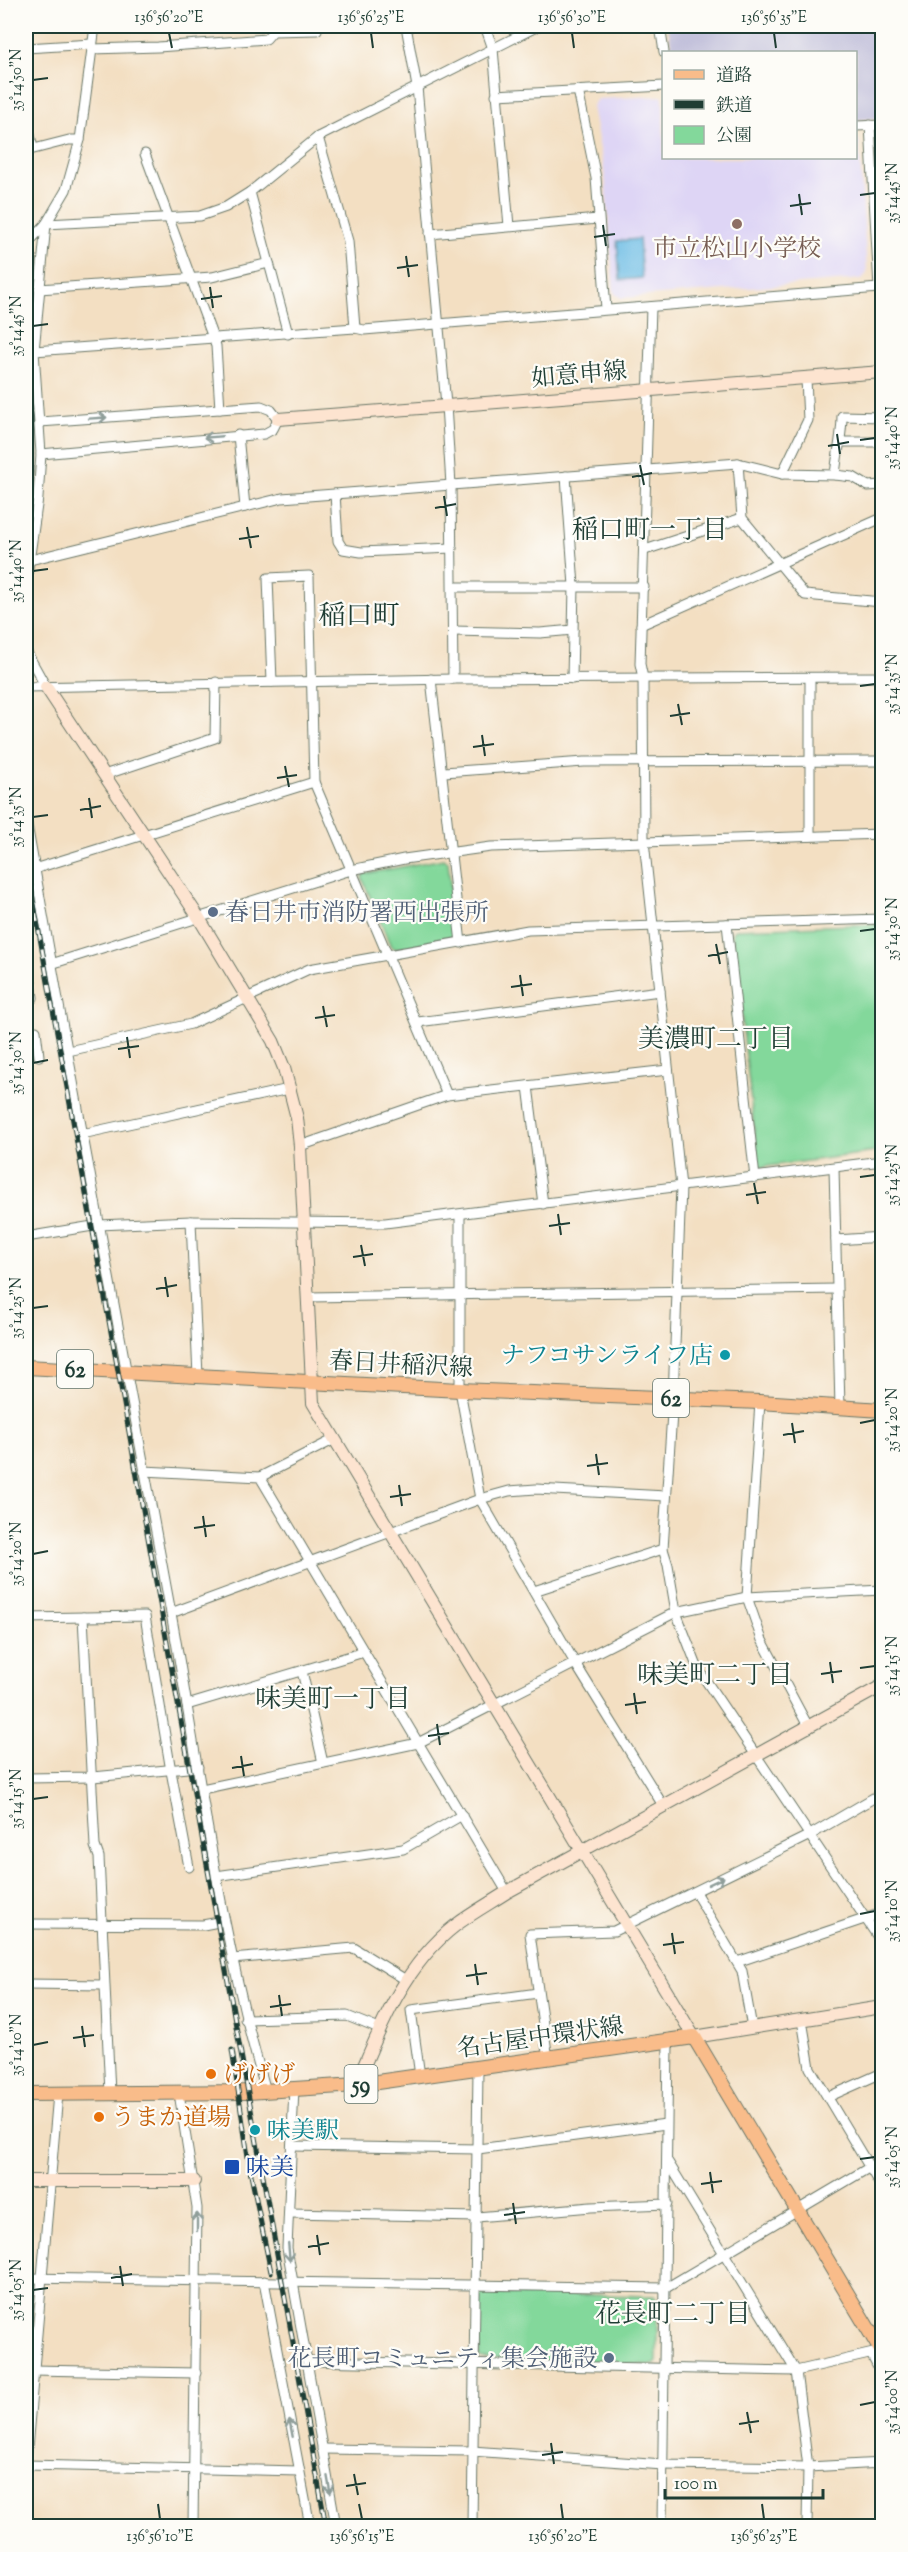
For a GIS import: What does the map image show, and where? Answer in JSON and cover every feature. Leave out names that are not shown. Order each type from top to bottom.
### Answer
[{"type":"main road","name":"春日井稲沢線","points":[[26,1367],[460,1390],[760,1402],[882,1410]]},
{"type":"main road","name":"名古屋中環状線","points":[[26,2094],[266,2091],[356,2085],[694,2037]]},
{"type":"main road","points":[[694,2037],[880,2352]]},
{"type":"street","points":[[26,245],[46,224],[66,190],[80,140],[95,26]]},
{"type":"street","points":[[406,26],[417,87],[446,405],[451,484],[453,679]]},
{"type":"street","points":[[485,26],[493,49],[509,226]]},
{"type":"street","points":[[46,224],[200,216],[226,207],[250,192],[318,137],[537,26]]},
{"type":"street","points":[[660,26],[664,51]]},
{"type":"street","points":[[26,48],[244,41],[266,39],[273,31],[297,28],[317,30]]},
{"type":"street","points":[[496,95],[662,86]]},
{"type":"street","points":[[578,90],[596,178],[606,309]]},
{"type":"street","points":[[26,118],[29,149],[80,140]]},
{"type":"street","points":[[857,126],[882,124]]},
{"type":"street","points":[[34,351],[355,328],[364,330],[881,288],[870,125]]},
{"type":"street","points":[[318,137],[348,241],[355,328]]},
{"type":"street","points":[[145,154],[214,338],[220,409]]},
{"type":"street","points":[[250,192],[288,334]]},
{"type":"street","points":[[430,234],[598,219]]},
{"type":"street","points":[[26,583],[38,498],[41,454],[34,351],[46,224]]},
{"type":"street","points":[[39,289],[212,277],[269,263]]},
{"type":"street","points":[[651,307],[640,664],[643,678],[644,842],[681,1187],[673,1398],[663,1549],[676,1612],[699,1669],[882,1943]]},
{"type":"street","name":"如意申線","points":[[278,418],[882,372]]},
{"type":"street","points":[[782,474],[808,420],[806,379]]},
{"type":"street","points":[[40,422],[261,406],[271,410],[278,418],[273,429],[264,434],[41,454]]},
{"type":"street","points":[[835,475],[838,447],[842,442],[842,416],[882,417]]},
{"type":"street","points":[[238,435],[245,507]]},
{"type":"street","points":[[842,442],[882,442]]},
{"type":"street","points":[[738,463],[742,518],[805,595],[882,602]]},
{"type":"street","points":[[30,560],[282,498],[738,463],[782,474],[835,475],[853,477],[868,486],[882,485]]},
{"type":"street","points":[[566,476],[574,586],[572,679]]},
{"type":"street","points":[[335,494],[338,541],[343,549],[361,552],[452,548]]},
{"type":"street","points":[[645,550],[742,518]]},
{"type":"street","points":[[641,625],[882,518]]},
{"type":"street","points":[[272,682],[268,578],[309,576],[314,782],[418,1022],[447,1095]]},
{"type":"street","points":[[453,587],[566,589],[574,586],[644,587]]},
{"type":"street","points":[[453,632],[540,633],[573,630]]},
{"type":"street","points":[[26,651],[46,687],[199,918],[248,997],[273,1041],[284,1068],[297,1118],[300,1146],[313,1403],[333,1440],[694,2037],[882,2007]]},
{"type":"street","points":[[26,687],[431,679],[882,677]]},
{"type":"street","points":[[810,678],[810,836]]},
{"type":"street","points":[[431,679],[444,772],[461,943]]},
{"type":"street","points":[[104,775],[215,738],[216,682]]},
{"type":"street","points":[[444,772],[584,762],[882,761]]},
{"type":"street","points":[[34,869],[144,837],[314,782]]},
{"type":"street","points":[[26,819],[171,1614],[224,1921],[245,2019],[266,2091]]},
{"type":"street","points":[[51,964],[351,870],[451,851],[491,847],[882,834],[882,846]]},
{"type":"street","points":[[68,1051],[190,1024],[309,969],[528,930],[882,919]]},
{"type":"street","points":[[727,924],[755,1178]]},
{"type":"street","points":[[26,976],[30,976],[33,998]]},
{"type":"street","points":[[418,1022],[660,991]]},
{"type":"street","points":[[26,1034],[38,1031],[39,1056]]},
{"type":"street","points":[[300,1146],[447,1095],[668,1070]]},
{"type":"street","points":[[528,1086],[543,1204]]},
{"type":"street","points":[[82,1134],[289,1089]]},
{"type":"street","points":[[26,1237],[99,1225],[191,1221],[385,1223],[882,1161]]},
{"type":"street","points":[[834,1168],[840,1408]]},
{"type":"street","points":[[460,1215],[460,1390],[480,1499],[575,1663],[664,1807]]},
{"type":"street","points":[[191,1221],[198,1376]]},
{"type":"street","points":[[836,1240],[882,1238]]},
{"type":"street","points":[[309,1297],[836,1288]]},
{"type":"street","points":[[760,1402],[747,1597],[762,1640],[808,1728]]},
{"type":"street","points":[[144,1471],[260,1477],[333,1440]]},
{"type":"street","points":[[260,1477],[507,1892]]},
{"type":"street","points":[[171,1614],[480,1499],[509,1491],[536,1489],[666,1496]]},
{"type":"street","points":[[534,1591],[663,1549]]},
{"type":"street","points":[[202,1789],[418,1743],[676,1612],[747,1597],[882,1590]]},
{"type":"street","points":[[26,1618],[146,1616],[189,1867]]},
{"type":"street","points":[[83,1617],[95,1846],[99,1857],[110,2093]]},
{"type":"street","points":[[187,1705],[364,1652]]},
{"type":"street","points":[[302,1671],[323,1763]]},
{"type":"street","points":[[356,2085],[379,2029],[406,1980],[426,1954],[455,1925],[507,1892],[882,1686]]},
{"type":"street","points":[[26,1778],[93,1777],[198,1767]]},
{"type":"street","points":[[548,2059],[530,1934],[614,1930],[810,1835],[882,1793]]},
{"type":"street","points":[[216,1876],[403,1849],[462,1815]]},
{"type":"street","points":[[695,1892],[742,1971],[752,2028]]},
{"type":"street","points":[[737,1962],[882,1912]]},
{"type":"street","points":[[26,1924],[203,1924],[224,1921]]},
{"type":"street","points":[[232,1959],[354,1948],[406,1980]]},
{"type":"street","points":[[26,1984],[104,1985]]},
{"type":"street","points":[[395,1999],[411,2010],[538,1993]]},
{"type":"street","points":[[411,2010],[420,2076]]},
{"type":"street","points":[[245,2019],[347,2016],[379,2029]]},
{"type":"street","points":[[802,2020],[810,2068],[882,2188]]},
{"type":"street","points":[[662,2526],[668,2042]]},
{"type":"street","points":[[472,2526],[478,2068]]},
{"type":"street","points":[[828,2097],[882,2073]]},
{"type":"street","points":[[294,2088],[287,2248],[336,2526]]},
{"type":"street","points":[[179,2093],[197,2208],[194,2526]]},
{"type":"street","points":[[26,2460],[32,2370],[58,2094]]},
{"type":"street","points":[[293,2146],[478,2149],[666,2124]]},
{"type":"street","points":[[667,2160],[796,2371],[808,2467],[807,2526]]},
{"type":"street","points":[[26,2278],[666,2288],[882,2160]]},
{"type":"street","points":[[26,2181],[194,2181]]},
{"type":"street","points":[[290,2213],[477,2217],[591,2207],[667,2204]]},
{"type":"street","points":[[264,2281],[310,2526]]},
{"type":"street","points":[[307,2361],[796,2371],[880,2352],[882,2375]]},
{"type":"street","points":[[32,2370],[196,2373]]},
{"type":"street","points":[[322,2449],[472,2451],[663,2465],[808,2467],[882,2463]]},
{"type":"street","points":[[26,2466],[299,2471]]},
{"type":"shaded area","points":[[668,26],[882,26],[882,118],[857,120],[857,51],[672,51]]},
{"type":"shaded area","name":"市立松山小学校","points":[[662,96],[662,159],[857,159],[857,138],[867,273],[862,279],[621,298],[614,293],[605,176],[592,106],[597,99]]},
{"type":"green space","points":[[443,859],[448,861],[455,935],[452,939],[396,949],[391,947],[362,878],[364,874]]},
{"type":"green space","points":[[882,924],[882,1151],[762,1167],[758,1164],[732,933],[735,929]]},
{"type":"green space","points":[[483,2293],[654,2296],[657,2300],[657,2362],[654,2365],[482,2359],[479,2357],[480,2296]]},
{"type":"water","points":[[639,239],[642,278],[620,280],[617,241]]},
{"type":"railway","points":[[26,372],[32,448],[26,523]]},
{"type":"railway","points":[[26,860],[326,2526]]},
{"type":"railway","points":[[232,2050],[250,2170],[271,2272]]},
{"type":"place","name":"市立松山小学校","points":[[737,224]]},
{"type":"place","name":"春日井市消防署西出張所","points":[[213,912]]},
{"type":"place","name":"ナフコサンライフ店","points":[[725,1355]]},
{"type":"place","name":"げげげ","points":[[211,2074]]},
{"type":"place","name":"うまか道場","points":[[99,2117]]},
{"type":"place","name":"味美駅","points":[[255,2130]]},
{"type":"place","name":"味美","points":[[232,2167]]},
{"type":"place","name":"花長町コミュニティ集会施設","points":[[609,2358]]},
{"type":"district","name":"稲口町一丁目","points":[[650,529]]},
{"type":"district","name":"稲口町","points":[[359,615]]},
{"type":"district","name":"美濃町二丁目","points":[[716,1038]]},
{"type":"district","name":"味美町二丁目","points":[[715,1674]]},
{"type":"district","name":"味美町一丁目","points":[[333,1698]]},
{"type":"district","name":"花長町二丁目","points":[[673,2313]]}]
